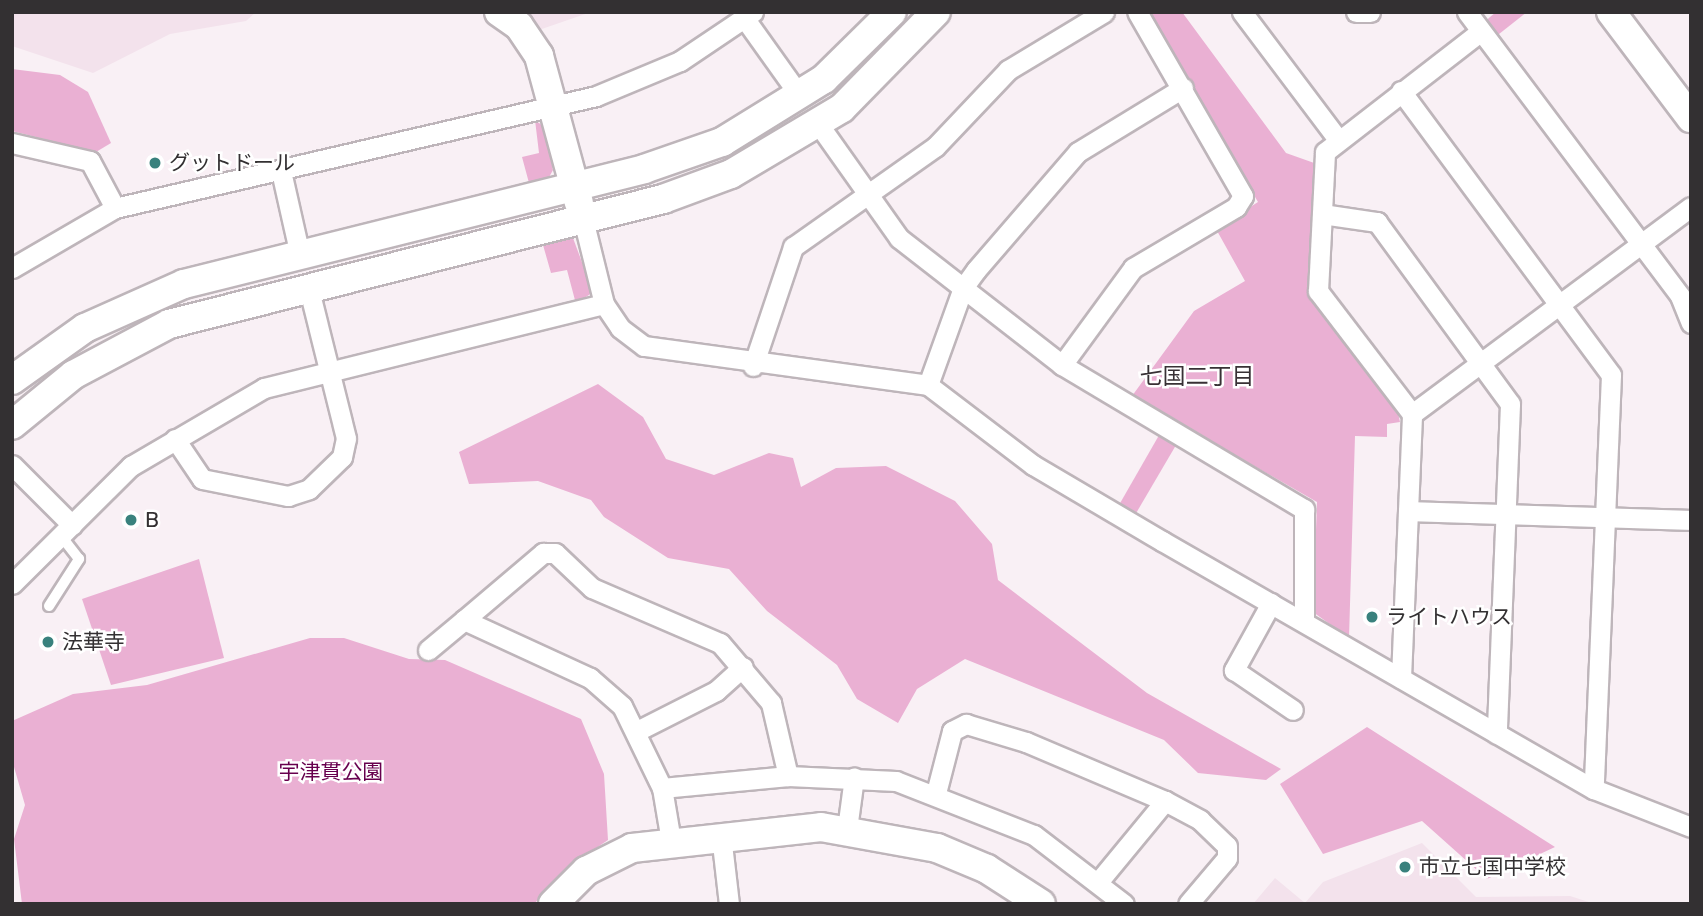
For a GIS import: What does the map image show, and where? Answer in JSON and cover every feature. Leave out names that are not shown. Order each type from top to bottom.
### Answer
[{"type":"street","points":[[499,12],[534,45],[554,107],[604,304],[620,328],[644,346],[753,366],[928,385],[1033,465],[1497,734],[1594,789],[1691,827]]},
{"type":"street","points":[[12,380],[85,328],[153,295],[300,255],[574,187],[696,152],[800,96],[892,12]]},
{"type":"street","points":[[12,425],[73,375],[158,328],[308,286],[583,219],[731,174],[819,125],[936,12]]},
{"type":"street","points":[[753,366],[793,247],[935,147],[1008,70],[1104,12]]},
{"type":"street","points":[[1062,365],[1133,268],[1240,202],[1241,190],[1137,12]]},
{"type":"street","points":[[1242,12],[1337,138]]},
{"type":"street","points":[[1356,12],[1370,12]]},
{"type":"street","points":[[1467,12],[1680,296],[1691,323]]},
{"type":"street","points":[[1611,12],[1691,118]]},
{"type":"street","points":[[12,268],[115,208],[554,107],[641,80],[749,16],[800,96]]},
{"type":"street","points":[[1401,678],[1412,414],[1318,290],[1325,152],[1337,138],[1481,31]]},
{"type":"street","points":[[928,385],[963,288],[1078,152],[1184,89]]},
{"type":"street","points":[[1401,91],[1611,375],[1608,516],[1594,789]]},
{"type":"street","points":[[819,125],[899,238],[1062,365],[1304,509],[1304,622]]},
{"type":"street","points":[[12,143],[90,162],[115,208]]},
{"type":"street","points":[[281,171],[300,255]]},
{"type":"street","points":[[1412,414],[1691,207]]},
{"type":"street","points":[[1322,214],[1377,222],[1482,361],[1510,404],[1497,734]]},
{"type":"street","points":[[175,439],[202,479],[299,495],[346,447],[308,286]]},
{"type":"street","points":[[12,584],[131,466],[264,388],[604,304]]},
{"type":"street","points":[[12,465],[67,530]]},
{"type":"street","points":[[1408,512],[1691,520]]},
{"type":"street","points":[[428,650],[551,552],[592,587],[698,630],[743,667],[772,703],[788,776]]},
{"type":"street","points":[[1272,603],[1234,670],[1293,710]]},
{"type":"street","points":[[464,620],[590,678],[622,706],[637,731],[662,788],[671,841]]},
{"type":"street","points":[[637,731],[716,691],[743,667]]},
{"type":"street","points":[[936,793],[952,731],[967,724],[1026,742],[1165,801],[1200,820],[1227,846],[1227,858],[1188,904]]},
{"type":"street","points":[[662,788],[788,776],[854,777],[936,793],[1034,835],[1099,881],[1124,904]]},
{"type":"street","points":[[847,828],[854,777]]},
{"type":"street","points":[[1099,881],[1165,801]]},
{"type":"street","points":[[553,904],[609,857],[671,841],[721,835],[847,828],[963,857],[1041,904]]},
{"type":"street","points":[[721,835],[729,904]]},
{"type":"lane","points":[[49,606],[79,559],[67,530]]},
{"type":"shaded area","points":[[12,12],[256,12],[246,21],[170,34],[93,73],[12,46]]},
{"type":"shaded area","points":[[516,12],[591,12],[536,31]]},
{"type":"shaded area","name":"市立七国中学校","points":[[1422,843],[1476,897],[1570,896],[1595,904],[1253,904],[1275,878],[1305,903],[1323,882]]},
{"type":"green space","points":[[1146,12],[1182,12],[1286,153],[1317,164],[1308,292],[1398,413],[1400,422],[1387,424],[1387,437],[1355,436],[1349,638],[1313,612],[1317,502],[1132,396],[1194,311],[1245,281],[1216,229],[1258,202]]},
{"type":"green space","points":[[1496,12],[1527,12],[1494,38],[1483,23]]},
{"type":"green space","points":[[12,69],[60,75],[88,92],[111,143],[96,152],[12,131]]},
{"type":"green space","points":[[535,120],[543,126],[553,170],[548,179],[529,183],[522,157],[539,153]]},
{"type":"green space","points":[[573,238],[593,292],[576,304],[567,270],[551,273],[543,245]]},
{"type":"green space","points":[[598,384],[643,417],[666,459],[714,475],[769,453],[793,458],[801,487],[836,468],[886,466],[955,501],[992,544],[998,580],[1147,693],[1281,769],[1266,780],[1198,773],[1164,740],[965,659],[917,689],[898,723],[857,699],[837,665],[767,611],[729,569],[668,558],[604,517],[591,500],[538,481],[469,484],[459,452]]},
{"type":"green space","points":[[1162,430],[1179,440],[1135,515],[1119,505]]},
{"type":"green space","points":[[199,559],[224,658],[111,685],[82,599]]},
{"type":"green space","name":"宇津貫公園","points":[[310,638],[344,638],[409,659],[445,660],[581,719],[604,774],[608,840],[568,867],[534,904],[22,904],[14,839],[25,805],[12,760],[12,721],[73,694],[147,685]]},
{"type":"green space","points":[[1367,727],[1555,847],[1487,879],[1422,821],[1323,854],[1280,784]]},
{"type":"place","name":"グットドール","points":[[155,163]]},
{"type":"place","name":"B","points":[[131,520]]},
{"type":"place","name":"ライトハウス","points":[[1372,617]]},
{"type":"place","name":"法華寺","points":[[48,642]]},
{"type":"place","name":"市立七国中学校","points":[[1405,867]]},
{"type":"district","name":"七国二丁目","points":[[1197,376]]}]
